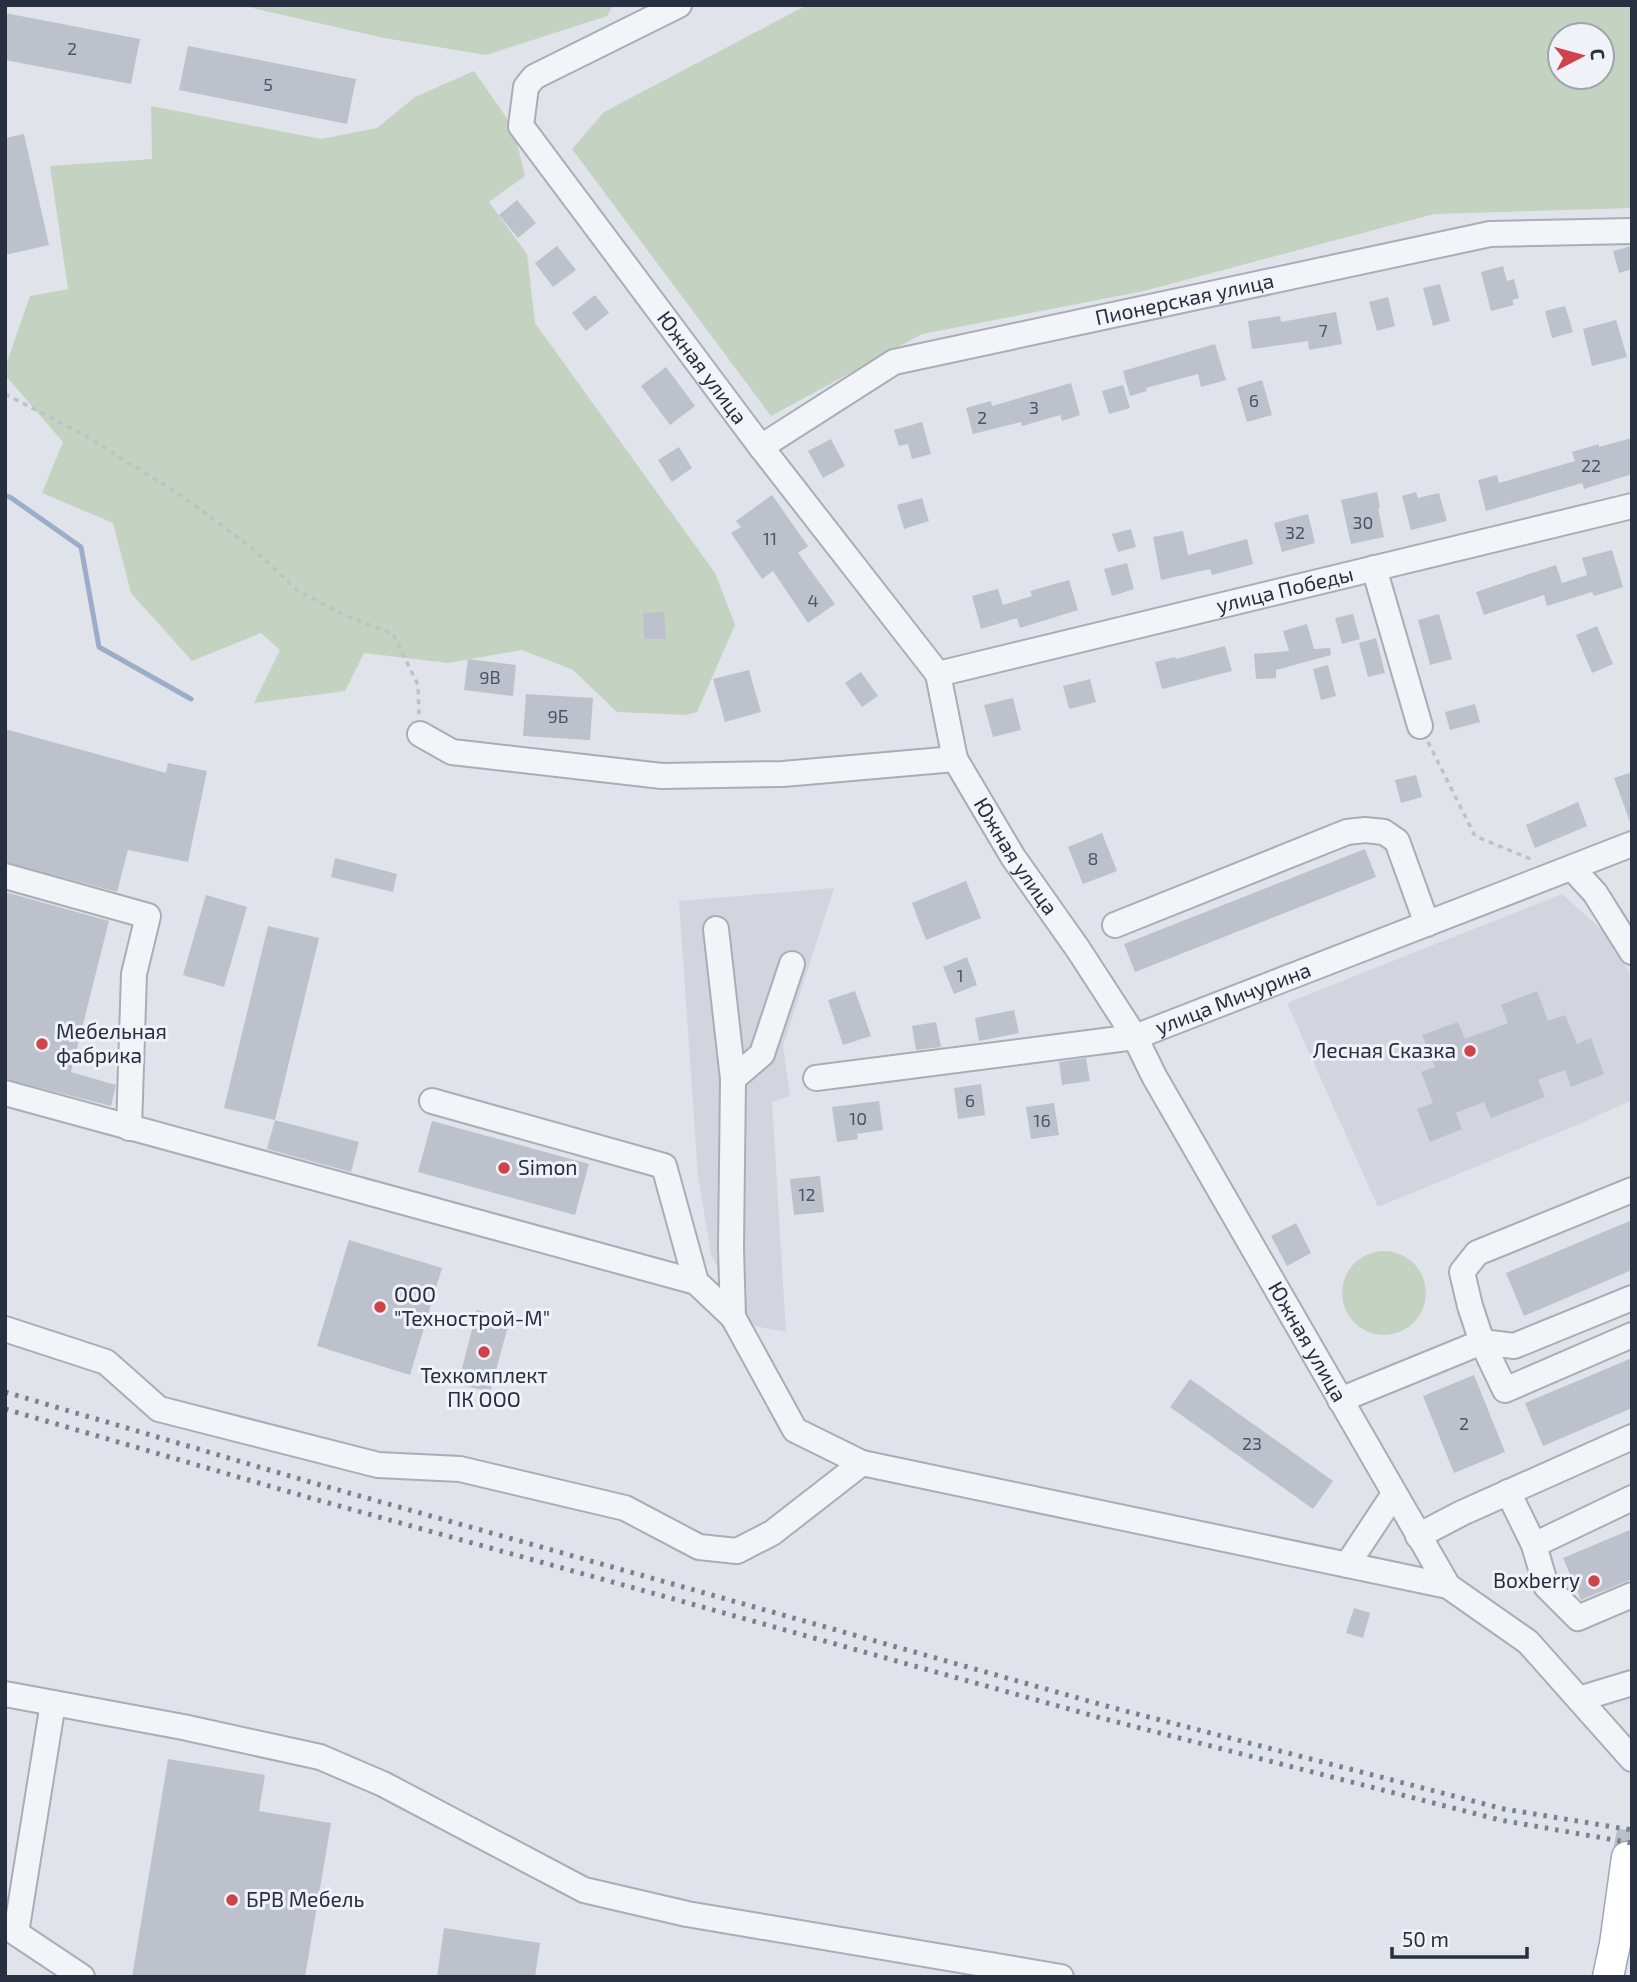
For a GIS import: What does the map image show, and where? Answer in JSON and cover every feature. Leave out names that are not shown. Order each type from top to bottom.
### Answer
[{"type":"main road","points":[[1608,1977],[1627,1857]]},
{"type":"street","name":"Южная улица","points":[[679,5],[534,77],[526,87],[521,126],[761,447],[938,674],[955,759],[1013,857],[1078,949],[1135,1037],[1154,1076],[1448,1586],[1528,1642],[1632,1759]]},
{"type":"street","name":"Пионерская улица","points":[[761,447],[894,362],[1490,234],[1632,231]]},
{"type":"street","name":"улица Победы","points":[[938,674],[1632,506]]},
{"type":"street","points":[[1374,568],[1420,726]]},
{"type":"street","points":[[420,734],[452,752],[662,776],[783,774],[955,759]]},
{"type":"street","points":[[1115,925],[1348,832],[1365,830],[1384,832],[1397,841],[1427,925]]},
{"type":"street","name":"улица Мичурина","points":[[816,1078],[1135,1037],[1632,844]]},
{"type":"street","points":[[1566,870],[1595,893],[1632,952]]},
{"type":"street","points":[[5,876],[148,916],[134,974],[129,1128]]},
{"type":"street","points":[[716,929],[733,1079],[733,1317]]},
{"type":"street","points":[[733,1079],[762,1054],[792,964]]},
{"type":"street","points":[[5,1093],[696,1282],[733,1317],[795,1430],[862,1463],[1448,1586]]},
{"type":"street","points":[[432,1101],[664,1166],[696,1282]]},
{"type":"street","points":[[1632,1190],[1477,1253],[1462,1272],[1482,1342],[1504,1391],[1632,1335]]},
{"type":"street","points":[[1340,1400],[1482,1342],[1514,1346],[1632,1298]]},
{"type":"street","points":[[5,1329],[106,1362],[159,1409],[378,1465],[460,1469],[625,1508],[699,1548],[737,1550],[772,1533],[862,1463]]},
{"type":"street","points":[[1418,1536],[1462,1513],[1632,1437]]},
{"type":"street","points":[[1508,1492],[1534,1545],[1546,1586],[1578,1618],[1632,1595]]},
{"type":"street","points":[[1347,1565],[1394,1494]]},
{"type":"street","points":[[1534,1545],[1632,1498]]},
{"type":"street","points":[[1579,1699],[1632,1683]]},
{"type":"street","points":[[5,1694],[183,1727],[320,1757],[383,1784],[584,1890],[688,1914],[1061,1977]]},
{"type":"street","points":[[53,1703],[16,1933],[82,1977]]},
{"type":"path","points":[[5,394],[84,435],[181,496],[252,548],[297,590],[344,615],[393,635],[418,685],[420,734]]},
{"type":"path","points":[[1420,726],[1475,836],[1566,870]]},
{"type":"shaded area","points":[[834,888],[783,1046],[790,1096],[772,1102],[786,1332],[749,1325],[711,1255],[698,1176],[679,901]]},
{"type":"shaded area","name":"Лесная Сказка","points":[[1562,894],[1610,937],[1632,978],[1632,1100],[1378,1207],[1287,1003]]},
{"type":"green space","points":[[239,5],[613,5],[607,16],[486,55],[384,38]]},
{"type":"green space","points":[[807,5],[1632,5],[1632,208],[1434,214],[1144,291],[922,334],[771,416],[572,149],[604,112]]},
{"type":"green space","points":[[474,71],[513,127],[525,176],[489,202],[527,254],[535,323],[715,573],[735,625],[697,712],[686,715],[617,712],[573,670],[522,650],[448,663],[364,653],[345,691],[254,703],[280,650],[261,633],[192,661],[131,593],[113,523],[42,493],[63,442],[5,375],[5,368],[30,296],[68,289],[50,166],[152,159],[151,106],[321,139],[377,128],[415,97]]},
{"type":"green space","points":[[1376,1251],[1392,1251],[1408,1258],[1419,1269],[1426,1285],[1423,1309],[1414,1323],[1392,1335],[1376,1335],[1360,1328],[1349,1317],[1342,1301],[1342,1285],[1349,1269],[1360,1258]]},
{"type":"building","points":[[5,13],[140,39],[131,84],[5,60]]},
{"type":"building","points":[[188,46],[356,79],[347,124],[179,90]]},
{"type":"building","points":[[24,134],[49,245],[5,255],[5,138]]},
{"type":"building","points":[[517,200],[536,223],[518,238],[499,215]]},
{"type":"building","points":[[557,246],[576,270],[553,287],[535,263]]},
{"type":"building","points":[[1632,246],[1632,269],[1619,273],[1613,251]]},
{"type":"building","points":[[1503,266],[1507,281],[1514,279],[1519,298],[1512,300],[1514,305],[1491,311],[1481,272]]},
{"type":"building","points":[[1440,284],[1450,321],[1433,326],[1423,288]]},
{"type":"building","points":[[595,295],[609,313],[586,331],[572,313]]},
{"type":"building","points":[[1388,297],[1395,326],[1377,331],[1369,302]]},
{"type":"building","points":[[1565,306],[1573,332],[1552,338],[1545,311]]},
{"type":"building","points":[[1336,312],[1342,344],[1309,350],[1308,341],[1252,349],[1248,321],[1280,316],[1281,322]]},
{"type":"building","points":[[1616,320],[1627,357],[1592,366],[1583,329]]},
{"type":"building","points":[[1215,344],[1226,380],[1201,387],[1198,374],[1146,388],[1147,391],[1130,396],[1123,371]]},
{"type":"building","points":[[666,367],[695,406],[670,425],[641,386]]},
{"type":"building","points":[[1262,380],[1272,415],[1247,422],[1237,388]]},
{"type":"building","points":[[1071,383],[1080,415],[1062,421],[1060,415],[1022,426],[1021,422],[973,434],[966,408],[991,401],[992,406]]},
{"type":"building","points":[[1123,385],[1130,408],[1109,414],[1102,391]]},
{"type":"building","points":[[922,422],[931,454],[912,459],[908,444],[899,446],[894,430]]},
{"type":"building","points":[[1632,438],[1632,474],[1584,489],[1582,483],[1486,511],[1478,480],[1497,475],[1499,483],[1575,461],[1572,452]]},
{"type":"building","points":[[831,439],[845,466],[823,478],[808,451]]},
{"type":"building","points":[[679,447],[692,468],[672,482],[658,460]]},
{"type":"building","points":[[1377,492],[1384,537],[1351,544],[1341,500]]},
{"type":"building","points":[[1416,492],[1418,498],[1439,493],[1447,521],[1411,530],[1402,496]]},
{"type":"building","points":[[772,495],[808,546],[798,553],[835,604],[808,623],[773,571],[762,579],[731,533],[741,527],[736,521]]},
{"type":"building","points":[[922,498],[929,521],[904,529],[897,505]]},
{"type":"building","points":[[1308,514],[1315,543],[1282,552],[1274,523]]},
{"type":"building","points":[[1131,529],[1136,547],[1118,552],[1112,534]]},
{"type":"building","points":[[1183,531],[1188,555],[1247,539],[1253,564],[1212,575],[1210,569],[1161,580],[1153,537]]},
{"type":"building","points":[[1612,550],[1623,587],[1594,596],[1592,592],[1547,606],[1544,595],[1484,615],[1476,592],[1556,565],[1562,583],[1587,575],[1582,558]]},
{"type":"building","points":[[1127,563],[1134,589],[1112,596],[1104,569]]},
{"type":"building","points":[[1069,580],[1078,610],[1020,628],[1017,618],[981,629],[972,596],[998,589],[1003,605],[1032,596],[1030,591]]},
{"type":"building","points":[[664,612],[666,639],[644,639],[643,613]]},
{"type":"building","points":[[1353,614],[1360,639],[1342,644],[1335,618]]},
{"type":"building","points":[[1439,614],[1452,659],[1430,665],[1418,620]]},
{"type":"building","points":[[1307,624],[1314,649],[1330,648],[1331,655],[1276,670],[1276,678],[1256,679],[1254,654],[1289,651],[1283,631]]},
{"type":"building","points":[[1597,626],[1613,664],[1592,673],[1576,635]]},
{"type":"building","points":[[1376,638],[1385,673],[1368,677],[1359,643]]},
{"type":"building","points":[[1225,646],[1232,671],[1162,689],[1155,662]]},
{"type":"building","points":[[468,659],[516,665],[513,696],[464,690]]},
{"type":"building","points":[[1328,665],[1336,696],[1321,700],[1313,669]]},
{"type":"building","points":[[749,670],[761,712],[725,722],[713,679]]},
{"type":"building","points":[[861,672],[878,696],[862,707],[845,683]]},
{"type":"building","points":[[1090,679],[1096,702],[1069,709],[1063,686]]},
{"type":"building","points":[[526,694],[593,698],[590,740],[523,736]]},
{"type":"building","points":[[1013,698],[1021,730],[993,737],[984,705]]},
{"type":"building","points":[[1475,704],[1480,722],[1450,730],[1445,712]]},
{"type":"building","points":[[5,729],[166,773],[168,763],[207,771],[188,862],[128,850],[117,892],[5,862]]},
{"type":"building","points":[[1632,772],[1632,822],[1630,822],[1614,778]]},
{"type":"building","points":[[1416,775],[1422,797],[1401,803],[1395,780]]},
{"type":"building","points":[[1578,802],[1587,826],[1535,848],[1526,825]]},
{"type":"building","points":[[1102,833],[1117,871],[1083,884],[1068,847]]},
{"type":"building","points":[[1365,849],[1376,877],[1135,972],[1124,944]]},
{"type":"building","points":[[335,858],[397,874],[393,892],[331,877]]},
{"type":"building","points":[[966,881],[981,918],[926,940],[912,903]]},
{"type":"building","points":[[5,892],[109,921],[71,1072],[116,1085],[111,1106],[5,1079]]},
{"type":"building","points":[[206,895],[247,907],[224,987],[183,975]]},
{"type":"building","points":[[268,926],[319,938],[275,1120],[224,1108]]},
{"type":"building","points":[[967,957],[977,985],[954,994],[943,967]]},
{"type":"building","points":[[855,991],[871,1036],[843,1045],[828,1000]]},
{"type":"building","points":[[1537,991],[1548,1021],[1565,1015],[1577,1044],[1591,1038],[1604,1074],[1571,1087],[1565,1070],[1538,1080],[1545,1097],[1491,1118],[1484,1102],[1456,1113],[1462,1129],[1430,1142],[1417,1109],[1433,1103],[1421,1072],[1435,1067],[1422,1035],[1458,1022],[1465,1039],[1508,1023],[1501,1005]]},
{"type":"building","points":[[1014,1010],[1019,1033],[979,1041],[975,1018]]},
{"type":"building","points":[[936,1022],[941,1047],[916,1050],[912,1026]]},
{"type":"building","points":[[1086,1058],[1090,1081],[1062,1085],[1059,1062]]},
{"type":"building","points":[[981,1084],[985,1115],[958,1119],[954,1088]]},
{"type":"building","points":[[879,1101],[883,1130],[857,1134],[858,1139],[837,1142],[832,1107]]},
{"type":"building","points":[[1054,1103],[1059,1135],[1031,1139],[1026,1107]]},
{"type":"building","points":[[275,1120],[359,1142],[351,1172],[267,1149]]},
{"type":"building","name":"Simon","points":[[432,1121],[589,1164],[575,1215],[418,1172]]},
{"type":"building","points":[[820,1176],[824,1212],[794,1215],[790,1179]]},
{"type":"building","points":[[1632,1220],[1632,1270],[1524,1316],[1506,1273]]},
{"type":"building","points":[[1296,1223],[1311,1253],[1287,1266],[1271,1236]]},
{"type":"building","name":"ООО \"Технострой-М\"","points":[[349,1240],[442,1268],[410,1375],[317,1346]]},
{"type":"building","name":"Техкомплект ПК ООО","points":[[477,1310],[510,1319],[490,1392],[458,1384]]},
{"type":"building","points":[[1632,1358],[1632,1408],[1543,1446],[1525,1403]]},
{"type":"building","points":[[1474,1375],[1505,1452],[1454,1473],[1423,1396]]},
{"type":"building","points":[[1190,1379],[1333,1481],[1313,1509],[1170,1407]]},
{"type":"building","points":[[1632,1529],[1632,1579],[1581,1600],[1563,1558]]},
{"type":"building","points":[[1354,1608],[1370,1613],[1363,1638],[1346,1633]]},
{"type":"building","name":"БРВ Мебель","points":[[168,1759],[265,1775],[259,1811],[331,1823],[305,1977],[132,1977]]},
{"type":"building","points":[[444,1928],[540,1943],[535,1977],[437,1977]]},
{"type":"waterway","points":[[5,496],[81,547],[99,647],[191,699]]},
{"type":"tunnel","points":[[1627,1857],[1632,1831]]},
{"type":"railway","points":[[5,1392],[310,1482],[1110,1707],[1504,1809],[1632,1830]]},
{"type":"railway","points":[[5,1409],[307,1497],[1105,1719],[1500,1820],[1632,1843]]},
{"type":"place","name":"Мебельная фабрика","points":[[42,1044]]},
{"type":"place","name":"Лесная Сказка","points":[[1470,1051]]},
{"type":"place","name":"Simon","points":[[504,1168]]},
{"type":"place","name":"ООО \"Технострой-М\"","points":[[380,1307]]},
{"type":"place","name":"Техкомплект ПК ООО","points":[[484,1352]]},
{"type":"place","name":"Boxberry","points":[[1594,1581]]},
{"type":"place","name":"БРВ Мебель","points":[[232,1900]]}]
